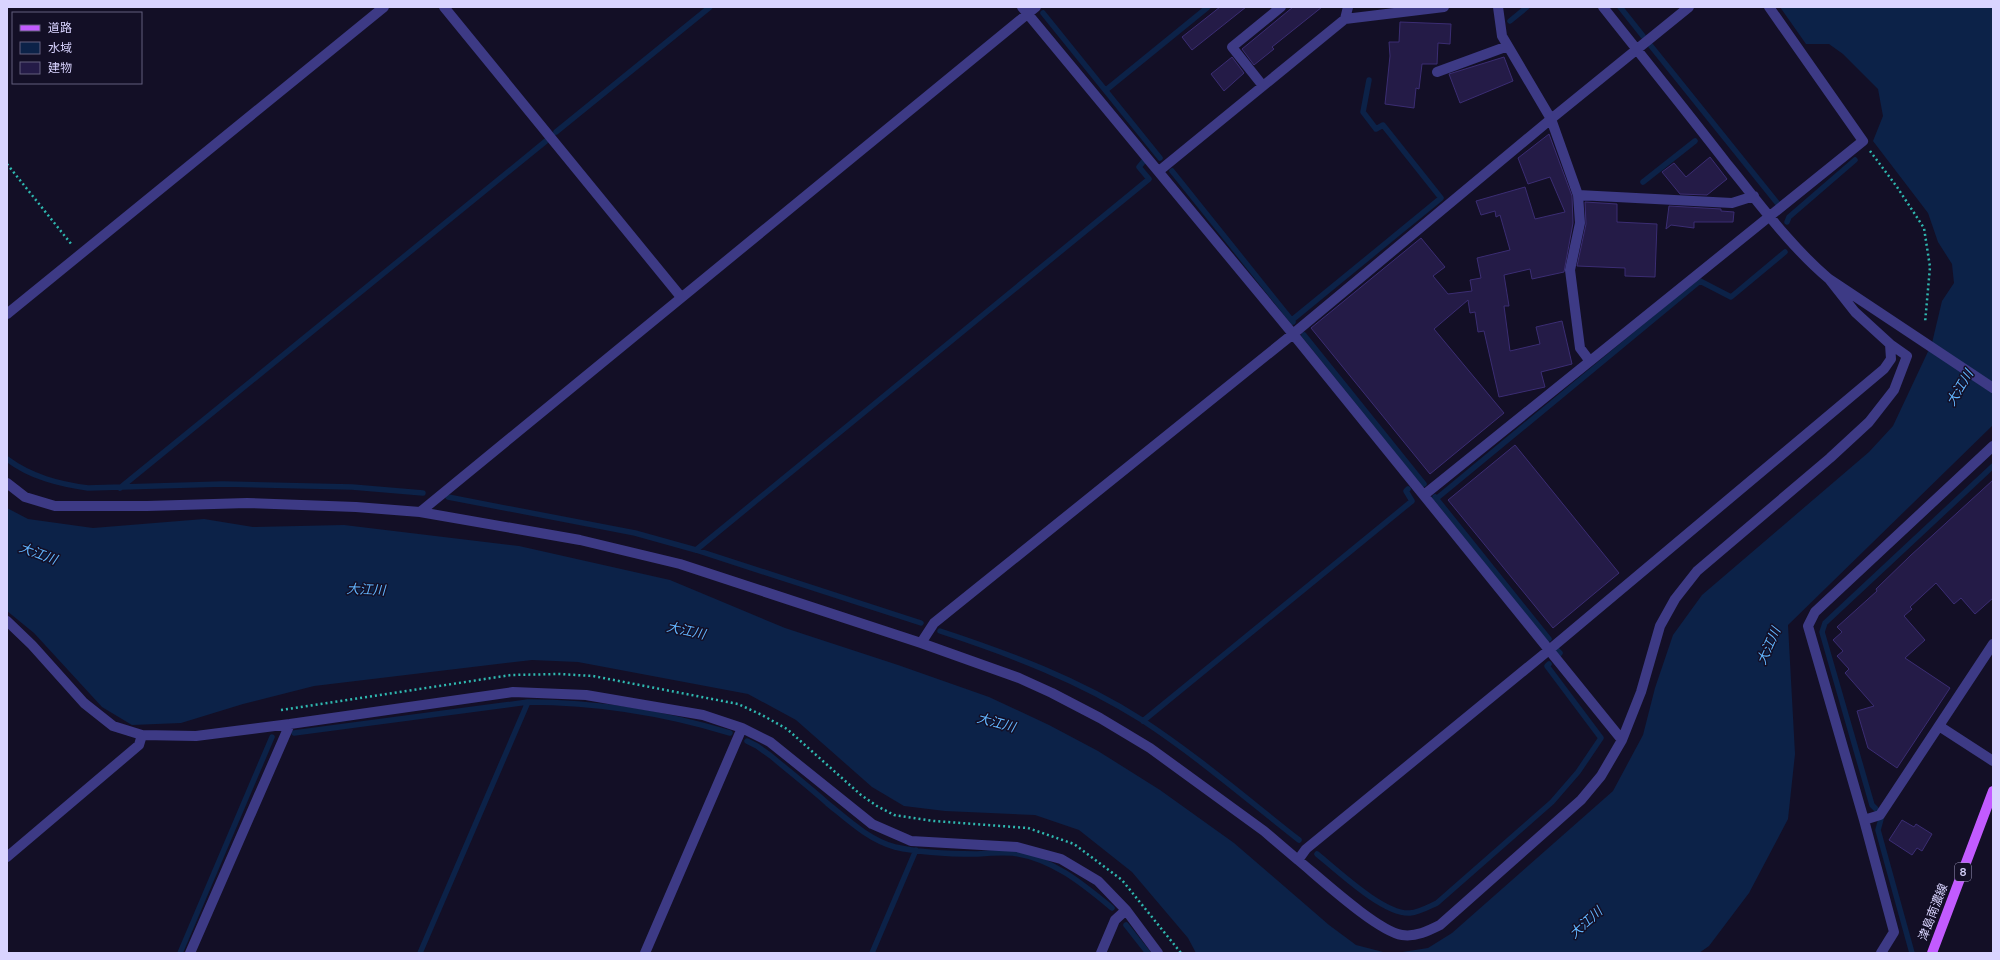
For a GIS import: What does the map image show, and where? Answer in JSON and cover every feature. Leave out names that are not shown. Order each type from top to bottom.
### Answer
[{"type":"main road","name":"津島南濃線","points":[[1932,953],[1993,791]]},
{"type":"street","points":[[7,314],[384,7]]},
{"type":"street","points":[[444,7],[682,297]]},
{"type":"street","points":[[420,512],[682,297],[1025,10],[1036,7]]},
{"type":"street","points":[[1263,86],[1232,47],[1281,7]]},
{"type":"street","points":[[1345,19],[1348,7]]},
{"type":"street","points":[[1159,171],[1345,19],[1444,7]]},
{"type":"street","points":[[1498,7],[1502,36],[1551,119],[1578,195],[1580,223],[1570,270],[1580,348],[1589,360]]},
{"type":"street","points":[[7,483],[25,496],[55,506],[147,506],[247,503],[356,507],[420,512],[580,540],[680,564],[921,643],[1019,678],[1100,718],[1163,757],[1264,831],[1374,921],[1390,931],[1402,935],[1427,932],[1440,925],[1581,800],[1602,776],[1622,740],[1641,692],[1660,626],[1675,599],[1696,571],[1830,458],[1869,422],[1894,390],[1907,356],[1890,344],[1855,312],[1828,279],[1798,250],[1603,7]]},
{"type":"street","points":[[921,643],[934,623],[1293,334],[1551,119],[1689,7]]},
{"type":"street","points":[[1424,495],[1589,360],[1863,141],[1769,7]]},
{"type":"street","points":[[1025,10],[1293,334],[1622,740]]},
{"type":"street","points":[[1437,72],[1508,46]]},
{"type":"street","points":[[1578,195],[1732,203],[1754,196]]},
{"type":"street","points":[[1828,279],[1993,388]]},
{"type":"street","points":[[1298,860],[1306,849],[1549,650],[1884,369],[1891,359],[1890,344]]},
{"type":"street","points":[[1881,953],[1894,932],[1864,820],[1808,626],[1815,612],[1993,446]]},
{"type":"street","points":[[7,621],[32,645],[84,703],[113,726],[142,735],[196,736],[513,692],[586,694],[703,715],[742,728],[770,742],[872,824],[911,841],[1017,846],[1061,859],[1098,881],[1126,910],[1158,953]]},
{"type":"street","points":[[1864,820],[1880,815],[1993,644]]},
{"type":"street","points":[[190,953],[290,724]]},
{"type":"street","points":[[1938,726],[1993,761]]},
{"type":"street","points":[[645,953],[742,728]]},
{"type":"street","points":[[7,857],[139,745],[142,735]]},
{"type":"street","points":[[1101,953],[1115,920],[1126,910]]},
{"type":"path","points":[[1863,141],[1897,187],[1924,228],[1930,267],[1924,323]]},
{"type":"path","points":[[7,164],[80,254]]},
{"type":"path","points":[[275,712],[290,707],[511,675],[559,674],[593,676],[738,704],[787,729],[861,795],[894,815],[934,821],[1028,828],[1074,844],[1122,880],[1181,953]]},
{"type":"water","name":"大江川","points":[[1780,7],[1993,7],[1993,425],[1788,625],[1795,754],[1788,819],[1749,893],[1709,946],[1699,953],[1396,953],[1428,948],[1452,933],[1613,791],[1643,735],[1655,688],[1673,635],[1702,595],[1869,452],[1893,426],[1932,343],[1942,301],[1954,283],[1952,264],[1938,242],[1928,213],[1873,141],[1883,116],[1878,89],[1843,54],[1829,44],[1806,44]]},
{"type":"water","name":"大江川","points":[[7,508],[28,519],[93,528],[204,519],[253,527],[344,525],[519,546],[670,580],[785,628],[989,697],[1049,725],[1098,751],[1160,790],[1234,843],[1329,925],[1356,945],[1387,953],[1196,953],[1188,938],[1132,872],[1079,830],[1035,815],[945,811],[904,806],[872,787],[796,720],[748,694],[578,662],[532,660],[314,686],[243,704],[181,723],[132,725],[102,707],[34,633],[7,611]]},
{"type":"building","points":[[1220,7],[1246,7],[1192,50],[1182,37]]},
{"type":"building","points":[[1293,7],[1322,7],[1272,47],[1274,49],[1254,65],[1242,49]]},
{"type":"building","points":[[1400,22],[1451,24],[1450,44],[1438,43],[1437,64],[1422,64],[1419,89],[1416,88],[1414,108],[1385,104],[1390,56],[1389,42],[1399,42]]},
{"type":"building","points":[[1232,57],[1244,73],[1224,91],[1211,74]]},
{"type":"building","points":[[1504,57],[1513,81],[1460,103],[1449,74]]},
{"type":"building","points":[[1549,134],[1572,196],[1573,223],[1564,272],[1532,279],[1530,269],[1504,275],[1509,306],[1504,306],[1510,351],[1540,344],[1536,327],[1562,321],[1572,364],[1541,372],[1545,387],[1499,397],[1484,331],[1478,332],[1475,312],[1470,313],[1468,300],[1434,329],[1504,413],[1430,474],[1311,328],[1421,238],[1445,267],[1433,276],[1448,294],[1472,291],[1470,280],[1481,278],[1477,258],[1510,250],[1500,215],[1496,217],[1495,211],[1481,215],[1476,201],[1525,187],[1535,219],[1565,212],[1550,177],[1528,184],[1518,158]]},
{"type":"building","points":[[1710,157],[1727,179],[1707,195],[1680,194],[1662,172],[1674,163],[1686,177]]},
{"type":"building","points":[[1585,202],[1617,204],[1617,222],[1657,224],[1655,277],[1625,276],[1625,268],[1577,266],[1586,224]]},
{"type":"building","points":[[1669,206],[1721,209],[1721,211],[1734,212],[1733,222],[1694,222],[1694,228],[1671,225],[1666,229]]},
{"type":"building","points":[[1515,445],[1619,573],[1553,628],[1448,500]]},
{"type":"building","points":[[1993,480],[1993,598],[1975,614],[1961,598],[1954,604],[1936,583],[1910,607],[1912,609],[1904,616],[1925,640],[1905,658],[1950,688],[1897,768],[1868,748],[1857,711],[1874,706],[1845,673],[1849,669],[1837,656],[1843,651],[1833,640],[1842,632],[1837,627],[1877,591],[1876,589],[1910,556]]},
{"type":"building","points":[[1902,820],[1914,827],[1916,824],[1932,834],[1922,851],[1917,848],[1912,855],[1889,840]]},
{"type":"waterway","points":[[556,132],[710,7]]},
{"type":"waterway","points":[[1106,90],[1208,7]]},
{"type":"waterway","points":[[1510,21],[1527,7]]},
{"type":"waterway","points":[[1620,7],[1643,36]]},
{"type":"waterway","points":[[1043,13],[1160,158]]},
{"type":"waterway","points":[[1651,46],[1778,204]]},
{"type":"waterway","points":[[1292,320],[1441,198],[1383,125],[1376,129],[1363,112],[1369,80]]},
{"type":"waterway","points":[[120,488],[546,141]]},
{"type":"waterway","points":[[1643,182],[1695,141]]},
{"type":"waterway","points":[[1787,222],[1789,217],[1855,160]]},
{"type":"waterway","points":[[696,550],[1149,179],[1139,167],[1143,162]]},
{"type":"waterway","points":[[1172,171],[1293,322]]},
{"type":"waterway","points":[[1436,499],[1700,281],[1731,297],[1785,252]]},
{"type":"waterway","points":[[1304,335],[1424,484]]},
{"type":"waterway","points":[[7,459],[26,471],[46,479],[88,488],[223,484],[352,487],[423,493]]},
{"type":"waterway","points":[[1876,809],[1872,805],[1822,632],[1825,623],[1993,466]]},
{"type":"waterway","points":[[1143,721],[1412,501],[1406,491],[1408,489]]},
{"type":"waterway","points":[[448,497],[635,533],[696,550],[921,623]]},
{"type":"waterway","points":[[1435,497],[1549,639]]},
{"type":"waterway","points":[[940,631],[1044,669],[1094,692],[1142,720],[1183,748],[1299,840]]},
{"type":"waterway","points":[[1557,650],[1560,653],[1558,655]]},
{"type":"waterway","points":[[1317,854],[1362,891],[1387,907],[1399,912],[1410,913],[1437,903],[1552,802],[1578,772],[1601,738],[1547,666],[1549,664]]},
{"type":"waterway","points":[[294,733],[528,702],[579,704],[630,710],[655,714],[730,733]]},
{"type":"waterway","points":[[420,953],[528,702]]},
{"type":"waterway","points":[[180,953],[272,737]]},
{"type":"waterway","points":[[747,741],[771,756],[851,823],[876,840],[895,847],[915,851],[957,854],[1013,853],[1041,860],[1078,881],[1112,908]]},
{"type":"waterway","points":[[1881,819],[1878,830],[1912,953]]},
{"type":"waterway","points":[[872,953],[916,850]]},
{"type":"waterway","points":[[1126,925],[1148,953]]}]
